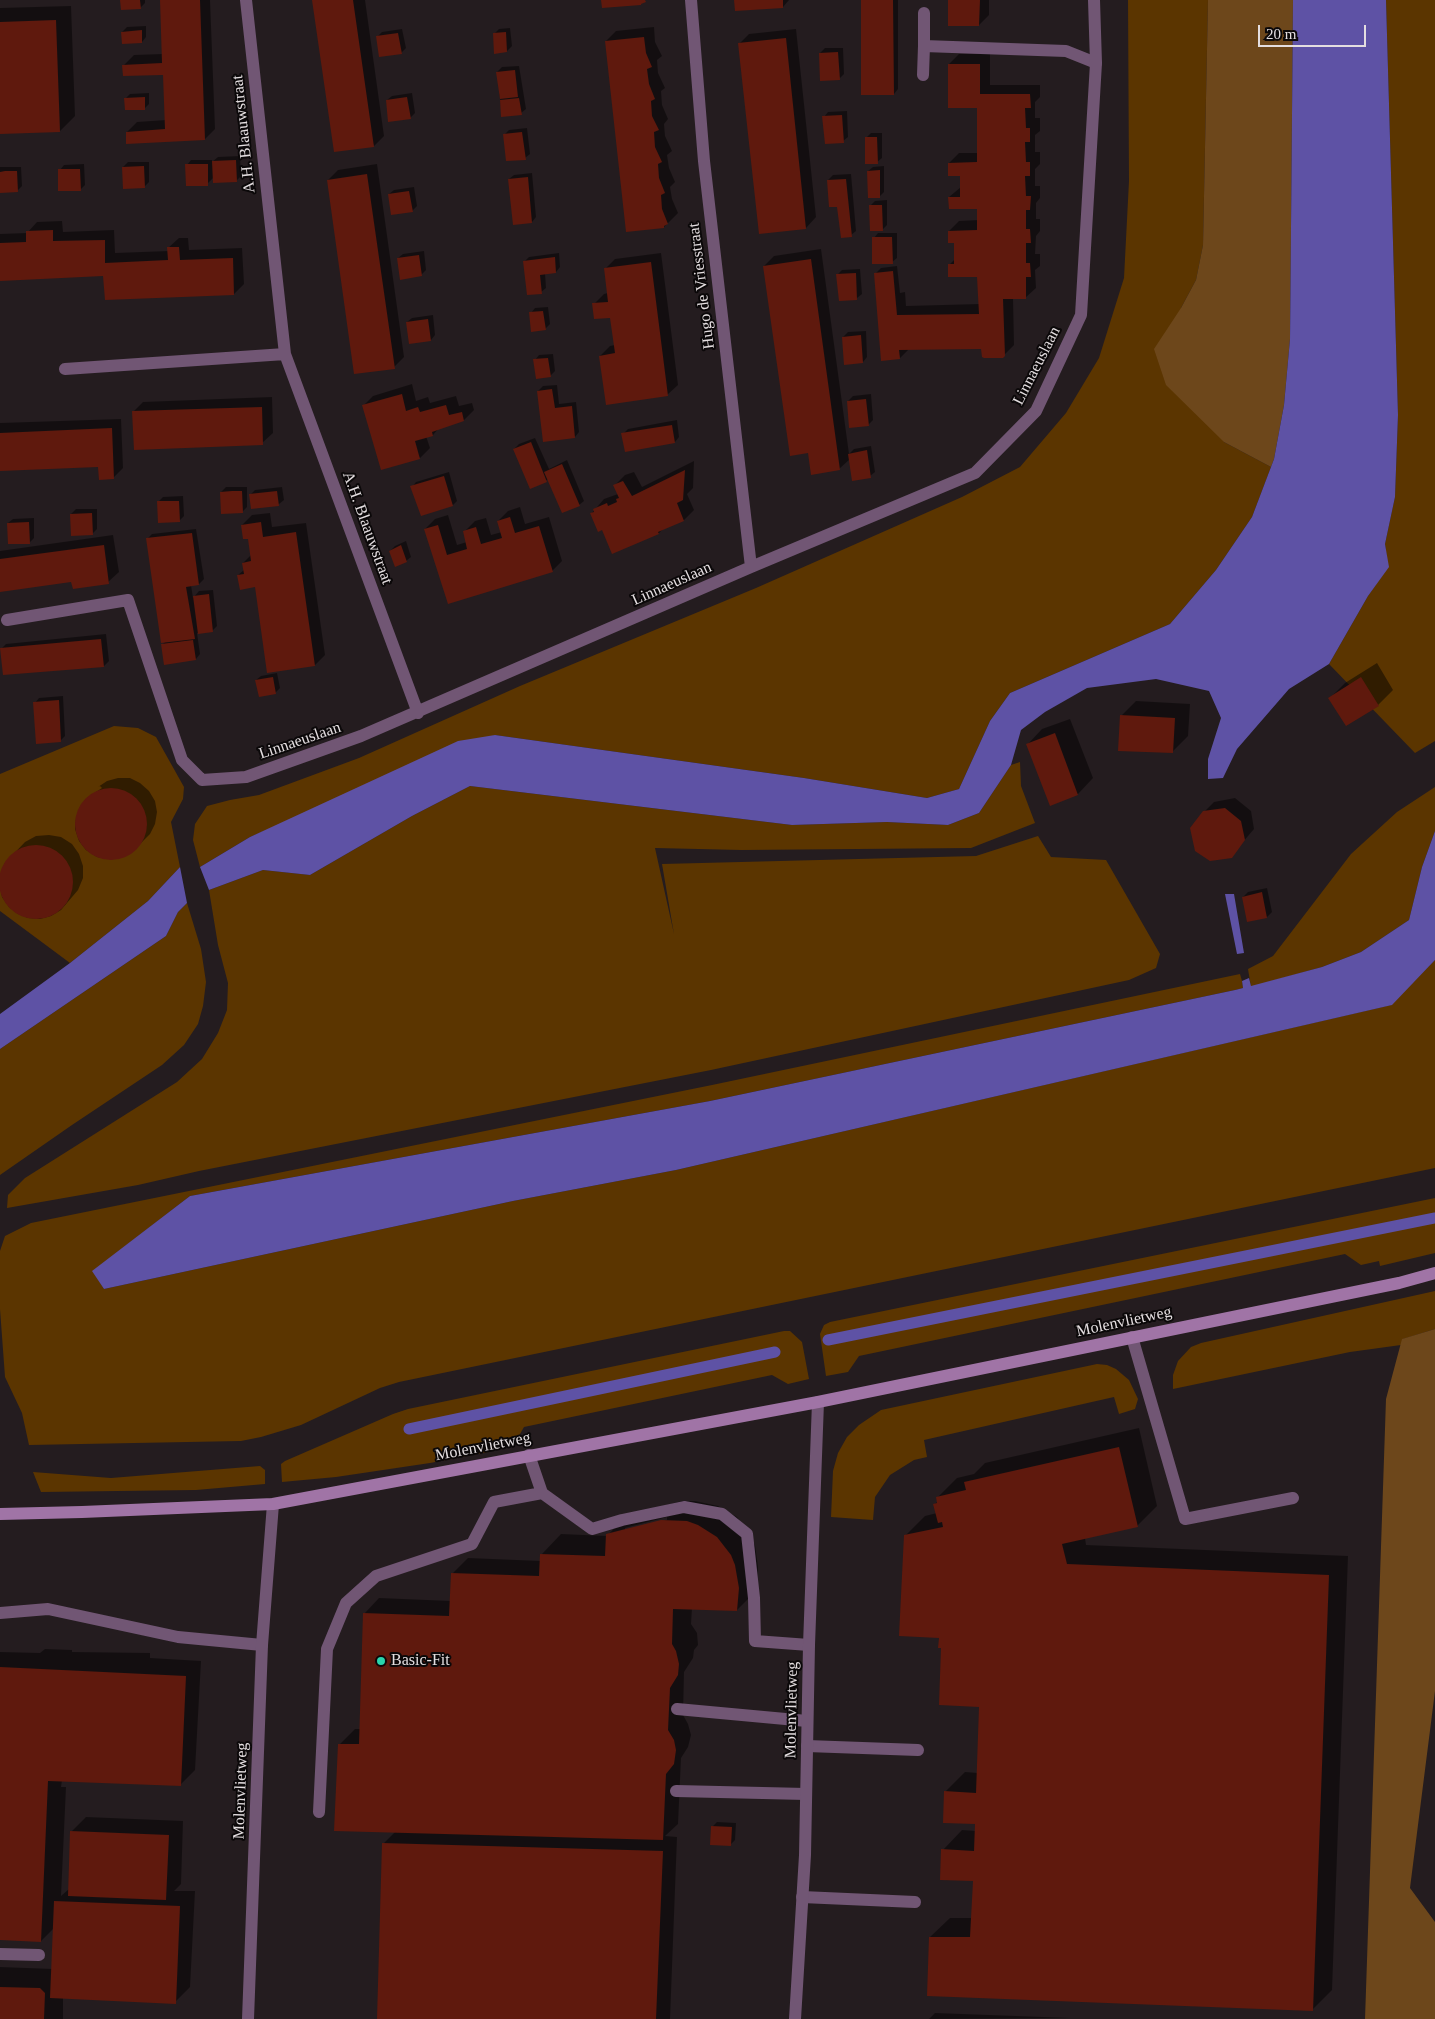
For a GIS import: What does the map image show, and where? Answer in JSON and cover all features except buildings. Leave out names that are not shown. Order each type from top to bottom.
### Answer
[{"type":"street","name":"A.H. Blaauwstraat","points":[[246,0],[285,354],[418,713]]},
{"type":"street","name":"Hugo de Vriesstraat","points":[[691,0],[704,161],[751,567]]},
{"type":"street","name":"Linnaeuslaan","points":[[7,620],[128,600],[182,760],[202,780],[246,777],[361,736],[418,713],[751,567],[975,473],[1036,411],[1081,315],[1096,63],[1094,0]]},
{"type":"street","points":[[923,76],[924,13]]},
{"type":"street","points":[[924,46],[1066,51],[1096,63]]},
{"type":"street","points":[[65,369],[285,354]]},
{"type":"street","name":"Molenvlietweg","points":[[0,1514],[273,1504],[818,1402],[1398,1283],[1435,1273]]},
{"type":"street","points":[[1132,1337],[1185,1519],[1293,1498]]},
{"type":"street","name":"Molenvlietweg","points":[[795,2019],[806,1794],[809,1645],[818,1402]]},
{"type":"street","points":[[529,1455],[542,1493],[592,1529],[622,1520],[684,1507],[722,1514],[747,1534],[754,1598],[755,1641],[809,1645]]},
{"type":"street","points":[[319,1812],[327,1648],[346,1603],[376,1576],[472,1544],[494,1502],[542,1493]]},
{"type":"street","name":"Molenvlietweg","points":[[248,2019],[262,1644],[273,1504]]},
{"type":"street","points":[[0,1613],[48,1609],[178,1637],[262,1644]]},
{"type":"street","points":[[677,1709],[808,1721]]},
{"type":"street","points":[[807,1746],[918,1750]]},
{"type":"street","points":[[676,1792],[806,1794]]},
{"type":"street","points":[[802,1897],[915,1902]]},
{"type":"street","points":[[0,1954],[39,1955]]},
{"type":"shaded area","points":[[1128,0],[1208,0],[1203,245],[1196,280],[1181,308],[1224,442],[1271,467],[1252,517],[1216,570],[1170,624],[1010,693],[990,721],[959,789],[927,798],[804,778],[495,735],[250,837],[200,867],[193,840],[195,824],[207,806],[259,795],[359,758],[520,686],[756,588],[962,497],[1020,467],[1066,413],[1099,358],[1124,278],[1129,181]]},
{"type":"shaded area","points":[[1208,0],[1293,0],[1290,339],[1284,405],[1271,467],[1224,442],[1166,385],[1154,349],[1181,308],[1196,280],[1203,245]]},
{"type":"shaded area","points":[[1293,0],[1386,0],[1398,415],[1395,497],[1385,544],[1389,567],[1368,596],[1329,664],[1289,689],[1237,749],[1223,778],[1208,779],[1208,759],[1221,718],[1209,691],[1156,679],[1087,688],[1045,712],[1021,730],[1011,765],[979,813],[948,825],[887,822],[792,825],[470,786],[412,816],[310,875],[263,870],[209,890],[200,867],[250,837],[458,741],[495,735],[804,778],[927,798],[959,789],[990,721],[1010,693],[1170,624],[1216,570],[1252,517],[1274,459],[1284,405],[1290,339]]},
{"type":"shaded area","points":[[1386,0],[1435,0],[1435,741],[1415,753],[1329,664],[1368,596],[1388,567],[1385,544],[1395,497],[1398,415]]},
{"type":"shaded area","points":[[114,726],[138,728],[156,737],[184,787],[183,799],[171,822],[180,867],[148,901],[70,963],[0,911],[0,774]]},
{"type":"shaded area","points":[[1020,762],[1021,786],[1035,823],[971,848],[742,850],[655,848],[674,934],[662,864],[976,856],[1038,836],[1051,857],[1106,860],[1160,954],[1156,968],[1129,980],[711,1070],[199,1171],[138,1185],[7,1208],[8,1195],[25,1178],[177,1082],[202,1059],[218,1033],[227,1010],[228,983],[218,945],[209,890],[263,870],[310,875],[412,816],[470,786],[792,825],[887,822],[948,825],[979,813],[1011,765]]},
{"type":"shaded area","points":[[1435,787],[1435,831],[1422,867],[1409,920],[1361,952],[1322,967],[1251,987],[1248,969],[1273,956],[1351,854],[1397,812]]},
{"type":"shaded area","points":[[1435,831],[1435,960],[1392,1005],[676,1170],[513,1201],[104,1289],[92,1271],[190,1196],[710,1101],[1235,990],[1243,988],[1242,981],[1249,978],[1251,986],[1322,967],[1361,952],[1409,920],[1422,867]]},
{"type":"shaded area","points":[[180,867],[187,903],[178,912],[166,936],[0,1049],[0,1014],[70,963],[148,901]]},
{"type":"shaded area","points":[[1225,894],[1234,894],[1244,953],[1237,954]]},
{"type":"shaded area","points":[[187,903],[201,949],[206,982],[203,1006],[198,1024],[184,1045],[162,1065],[0,1175],[0,1049],[166,936],[178,912]]},
{"type":"shaded area","points":[[1435,960],[1435,1168],[399,1382],[380,1388],[301,1425],[241,1441],[29,1445],[22,1413],[5,1377],[0,1309],[0,1251],[5,1236],[31,1223],[712,1085],[1240,974],[1242,981],[1243,988],[1235,990],[710,1101],[190,1196],[93,1271],[104,1289],[513,1201],[676,1170],[1391,1005]]},
{"type":"shaded area","points":[[1435,1198],[1435,1253],[1380,1266],[1379,1261],[1361,1265],[1345,1254],[859,1356],[848,1372],[826,1376],[820,1334],[824,1325],[830,1322]]},
{"type":"shaded area","points":[[1435,1291],[1435,1329],[1403,1339],[1401,1345],[1350,1352],[1173,1389],[1173,1375],[1178,1361],[1191,1347],[1201,1343]]},
{"type":"shaded area","points":[[1435,1329],[1435,1691],[1410,1888],[1435,1922],[1435,2019],[1365,2019],[1386,1399],[1402,1339]]},
{"type":"shaded area","points":[[790,1331],[802,1342],[809,1379],[788,1384],[772,1375],[524,1427],[516,1441],[490,1445],[491,1450],[488,1452],[336,1477],[282,1482],[281,1464],[285,1461],[408,1409]]},
{"type":"shaded area","points":[[1097,1364],[1107,1365],[1116,1369],[1129,1380],[1138,1399],[1135,1409],[1119,1414],[1114,1397],[924,1440],[927,1457],[914,1460],[890,1475],[875,1497],[873,1520],[831,1517],[833,1471],[838,1453],[847,1437],[859,1425],[881,1410]]},
{"type":"shaded area","points":[[260,1466],[265,1470],[265,1484],[196,1490],[41,1492],[33,1472],[111,1478]]},
{"type":"waterway","points":[[828,1340],[1435,1218]]},
{"type":"waterway","points":[[409,1429],[775,1352]]},
{"type":"place","name":"Basic-Fit","points":[[381,1661]]}]
